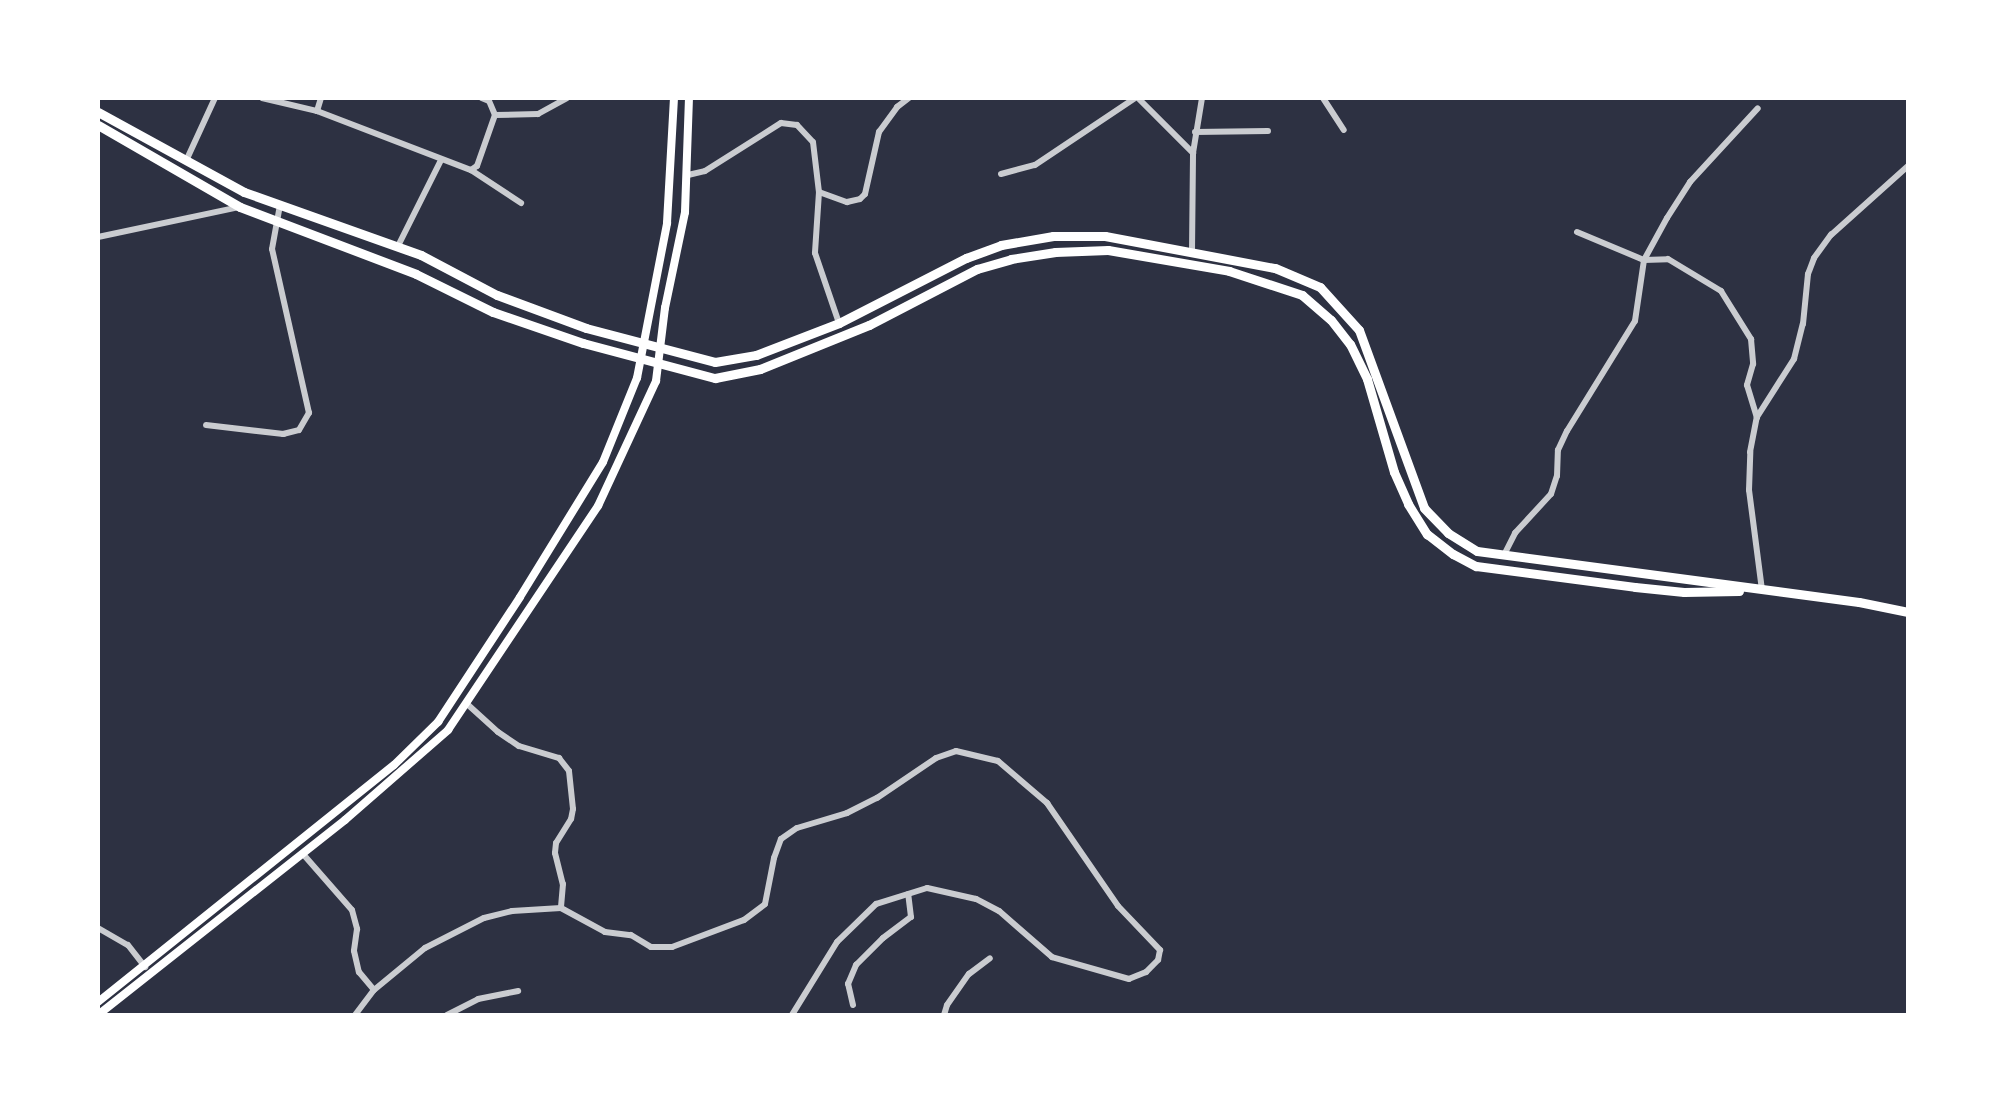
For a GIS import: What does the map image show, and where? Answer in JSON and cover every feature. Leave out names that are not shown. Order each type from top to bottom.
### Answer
[{"type":"main road","points":[[98,1002],[384,773],[438,722],[520,597],[603,462],[642,360],[670,197],[674,98]]},
{"type":"main road","points":[[98,1015],[303,854],[419,759],[448,730],[598,506],[643,415],[659,365],[687,198],[689,98]]},
{"type":"main road","points":[[98,112],[244,192],[421,255],[497,295],[645,345],[715,362],[735,361],[839,323],[966,258],[1001,245],[1053,236],[1105,236],[1275,268],[1320,287],[1359,330],[1424,508],[1448,533],[1477,551],[1908,612]]},
{"type":"main road","points":[[98,125],[240,207],[416,274],[493,312],[642,360],[715,378],[760,369],[869,325],[977,269],[1011,259],[1055,252],[1108,250],[1229,271],[1302,295],[1331,320],[1350,344],[1367,379],[1394,472],[1427,534],[1453,554],[1476,566],[1684,592],[1762,590]]},
{"type":"main road","points":[[670,197],[687,198]]},
{"type":"main road","points":[[1586,580],[1588,566]]},
{"type":"main road","points":[[520,597],[532,604]]},
{"type":"street","points":[[186,161],[215,98]]},
{"type":"street","points":[[262,98],[317,111],[471,170],[521,203]]},
{"type":"street","points":[[317,111],[321,98]]},
{"type":"street","points":[[471,170],[477,166],[495,115],[489,101],[482,98]]},
{"type":"street","points":[[495,115],[538,114],[567,98]]},
{"type":"street","points":[[819,192],[847,202],[860,199],[865,194],[879,132],[897,107],[909,98]]},
{"type":"street","points":[[1001,174],[1035,165],[1136,98],[1193,153]]},
{"type":"street","points":[[1192,251],[1193,153],[1202,98]]},
{"type":"street","points":[[1323,98],[1344,130]]},
{"type":"street","points":[[1504,555],[1515,533],[1551,494],[1557,476],[1558,450],[1567,431],[1635,321],[1644,260],[1690,182],[1758,108]]},
{"type":"street","points":[[688,175],[705,171],[781,123],[797,125],[813,142],[819,192],[815,253],[839,323]]},
{"type":"street","points":[[1195,132],[1268,131]]},
{"type":"street","points":[[398,246],[441,160]]},
{"type":"street","points":[[1762,590],[1749,490],[1750,452],[1757,417],[1794,359],[1803,324],[1808,274],[1814,258],[1831,235],[1908,166]]},
{"type":"street","points":[[206,425],[283,434],[299,430],[309,413],[272,249],[280,205]]},
{"type":"street","points":[[98,237],[240,207]]},
{"type":"street","points":[[1577,232],[1644,260],[1668,259],[1721,291],[1751,339],[1753,364],[1747,385],[1757,417]]},
{"type":"street","points":[[466,703],[519,746],[559,758],[569,771],[573,809],[571,819],[556,843],[555,853],[563,884],[561,908]]},
{"type":"street","points":[[355,1015],[374,990],[425,948],[484,918],[512,911],[561,908],[605,932],[631,935],[651,947],[672,947],[744,920],[765,904],[781,839],[797,828],[847,813],[877,798],[917,770],[956,751],[998,761],[1047,803],[1118,906],[1160,950],[1158,960],[1146,972],[1129,979],[1052,957],[999,911],[976,899],[927,888],[876,904],[837,942],[792,1015]]},
{"type":"street","points":[[303,854],[352,910],[357,929],[354,951],[359,972],[374,990]]},
{"type":"street","points":[[853,1005],[848,984],[856,965],[883,938],[911,917],[908,894]]},
{"type":"street","points":[[98,928],[128,945],[145,967]]},
{"type":"street","points":[[944,1015],[947,1005],[969,974],[990,958]]},
{"type":"street","points":[[447,1015],[478,999],[518,991]]}]
